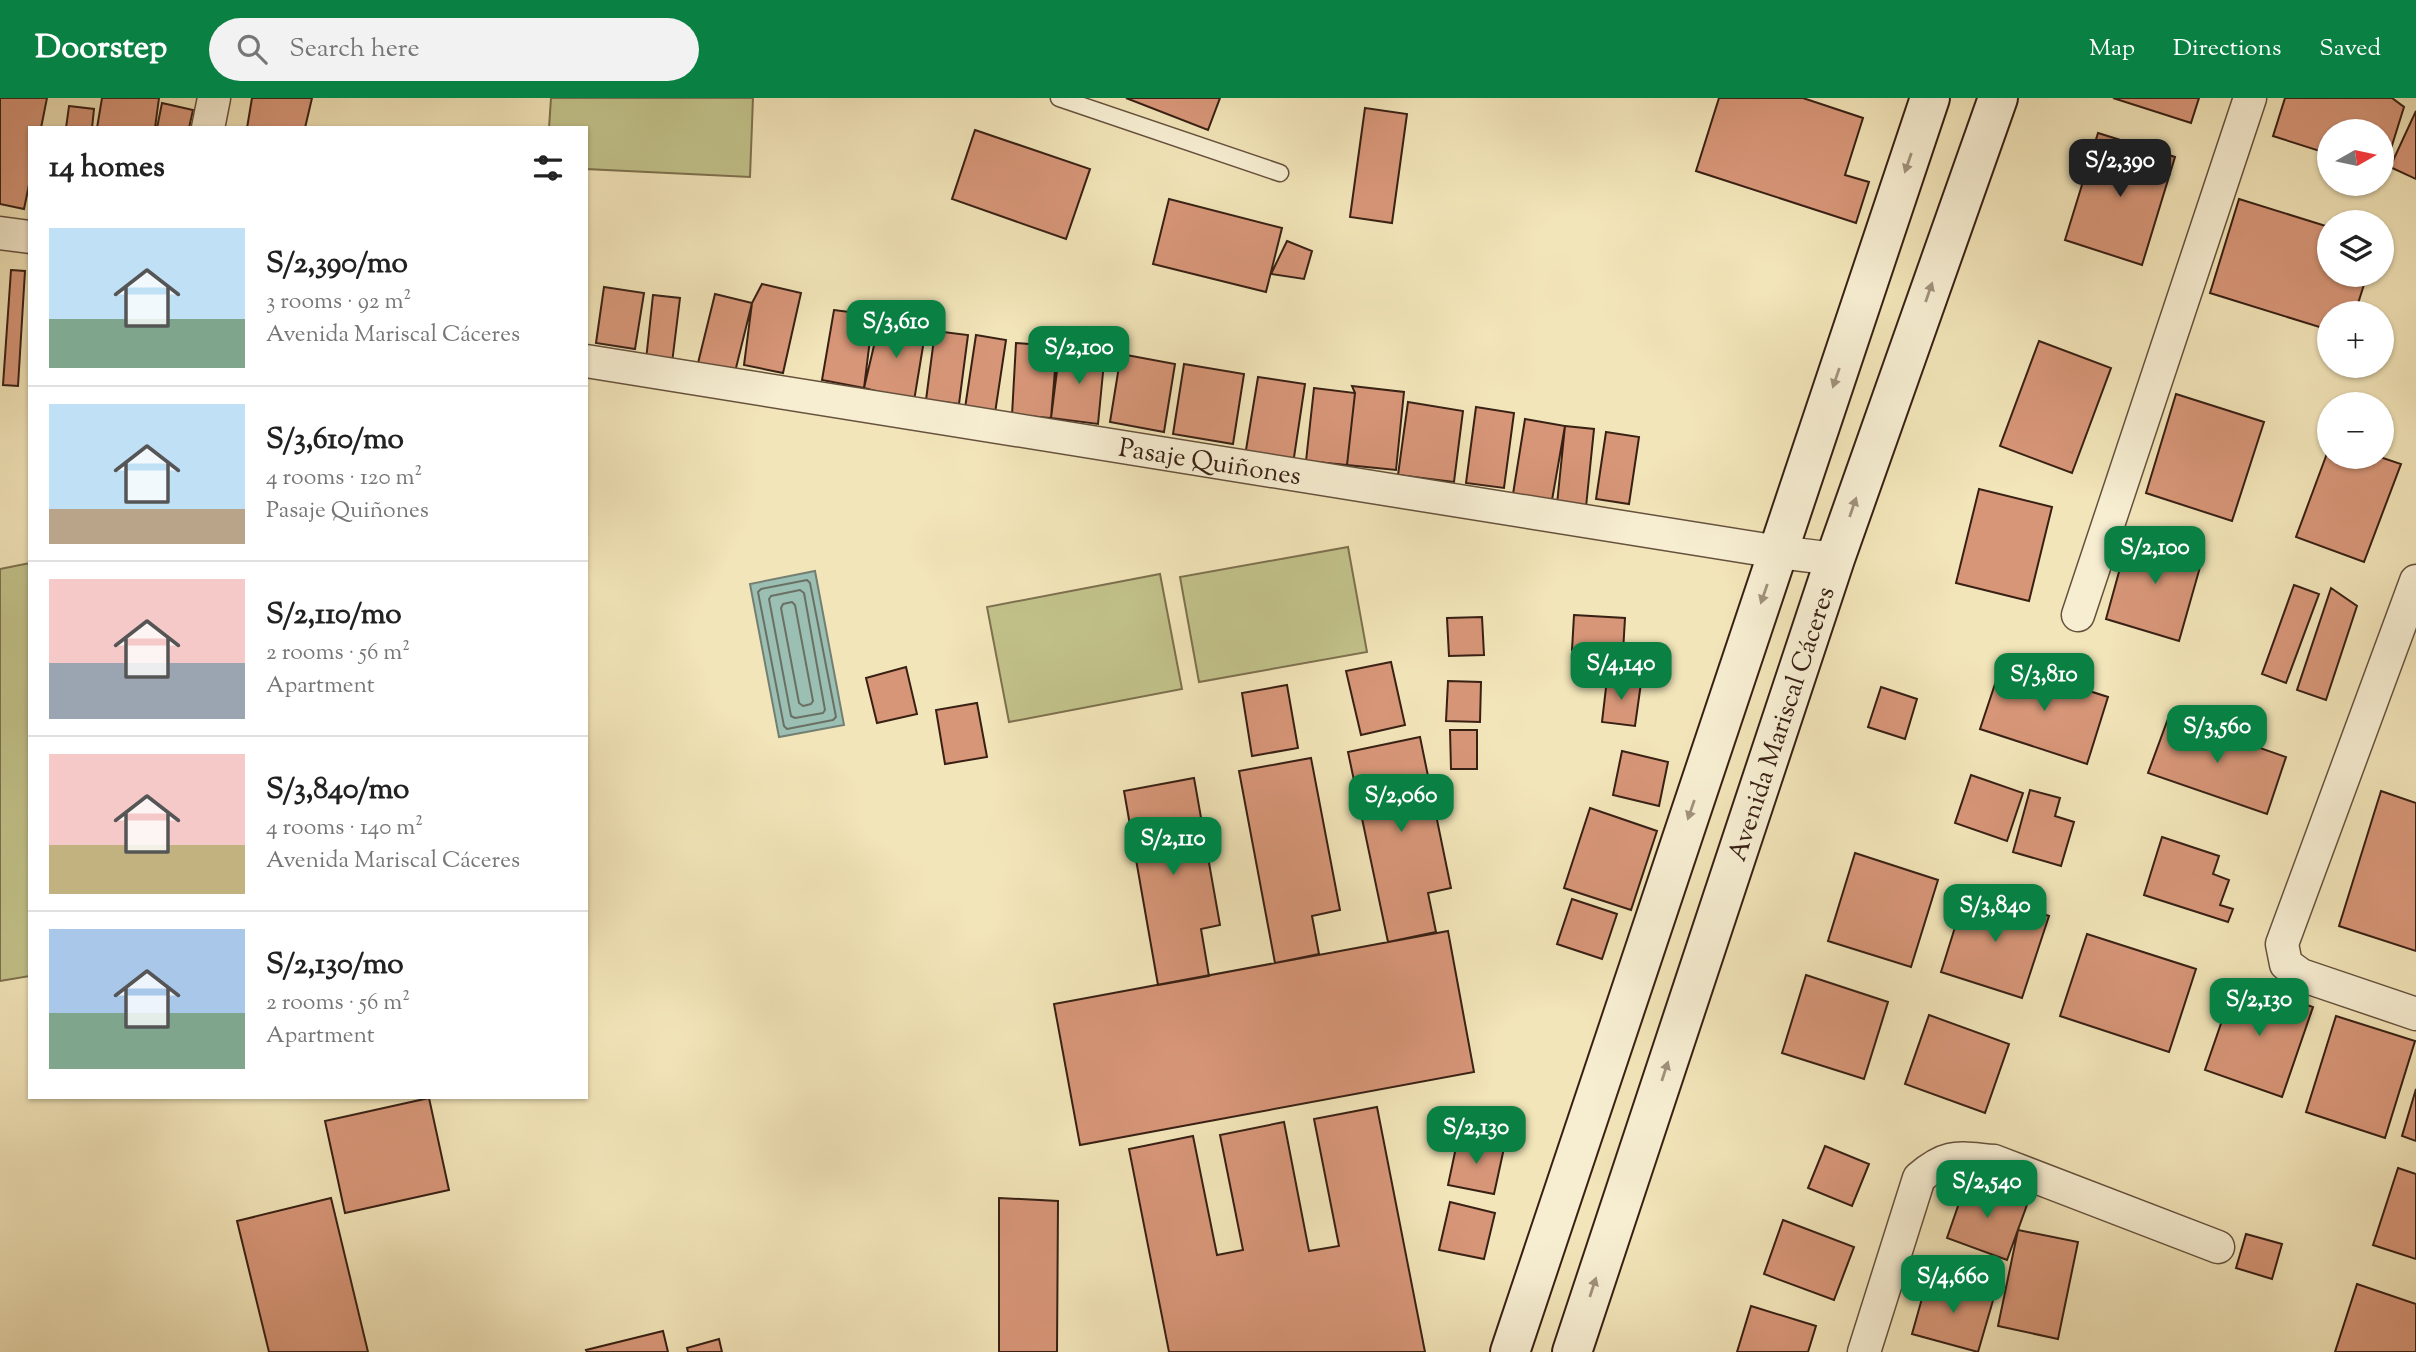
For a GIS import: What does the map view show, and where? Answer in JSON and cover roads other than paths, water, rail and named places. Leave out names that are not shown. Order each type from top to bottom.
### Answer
[{"type":"main road","points":[[1510,1352],[1930,98]]},
{"type":"main road","name":"Avenida Mariscal Cáceres","points":[[1572,1352],[1835,559],[1998,98]]},
{"type":"street","points":[[208,126],[214,98]]},
{"type":"street","points":[[2078,615],[2250,98]]},
{"type":"street","points":[[0,233],[28,237]]},
{"type":"street","name":"Pasaje Quiñones","points":[[588,361],[1835,559]]},
{"type":"street","points":[[2416,581],[2282,944],[2286,964],[2301,975],[2416,1014]]},
{"type":"street","points":[[1864,1352],[1919,1178],[1936,1164],[1956,1158],[1994,1161],[2218,1247]]},
{"type":"lane","points":[[1059,98],[1280,173]]},
{"type":"water","points":[[815,571],[844,725],[779,737],[750,584]]}]
